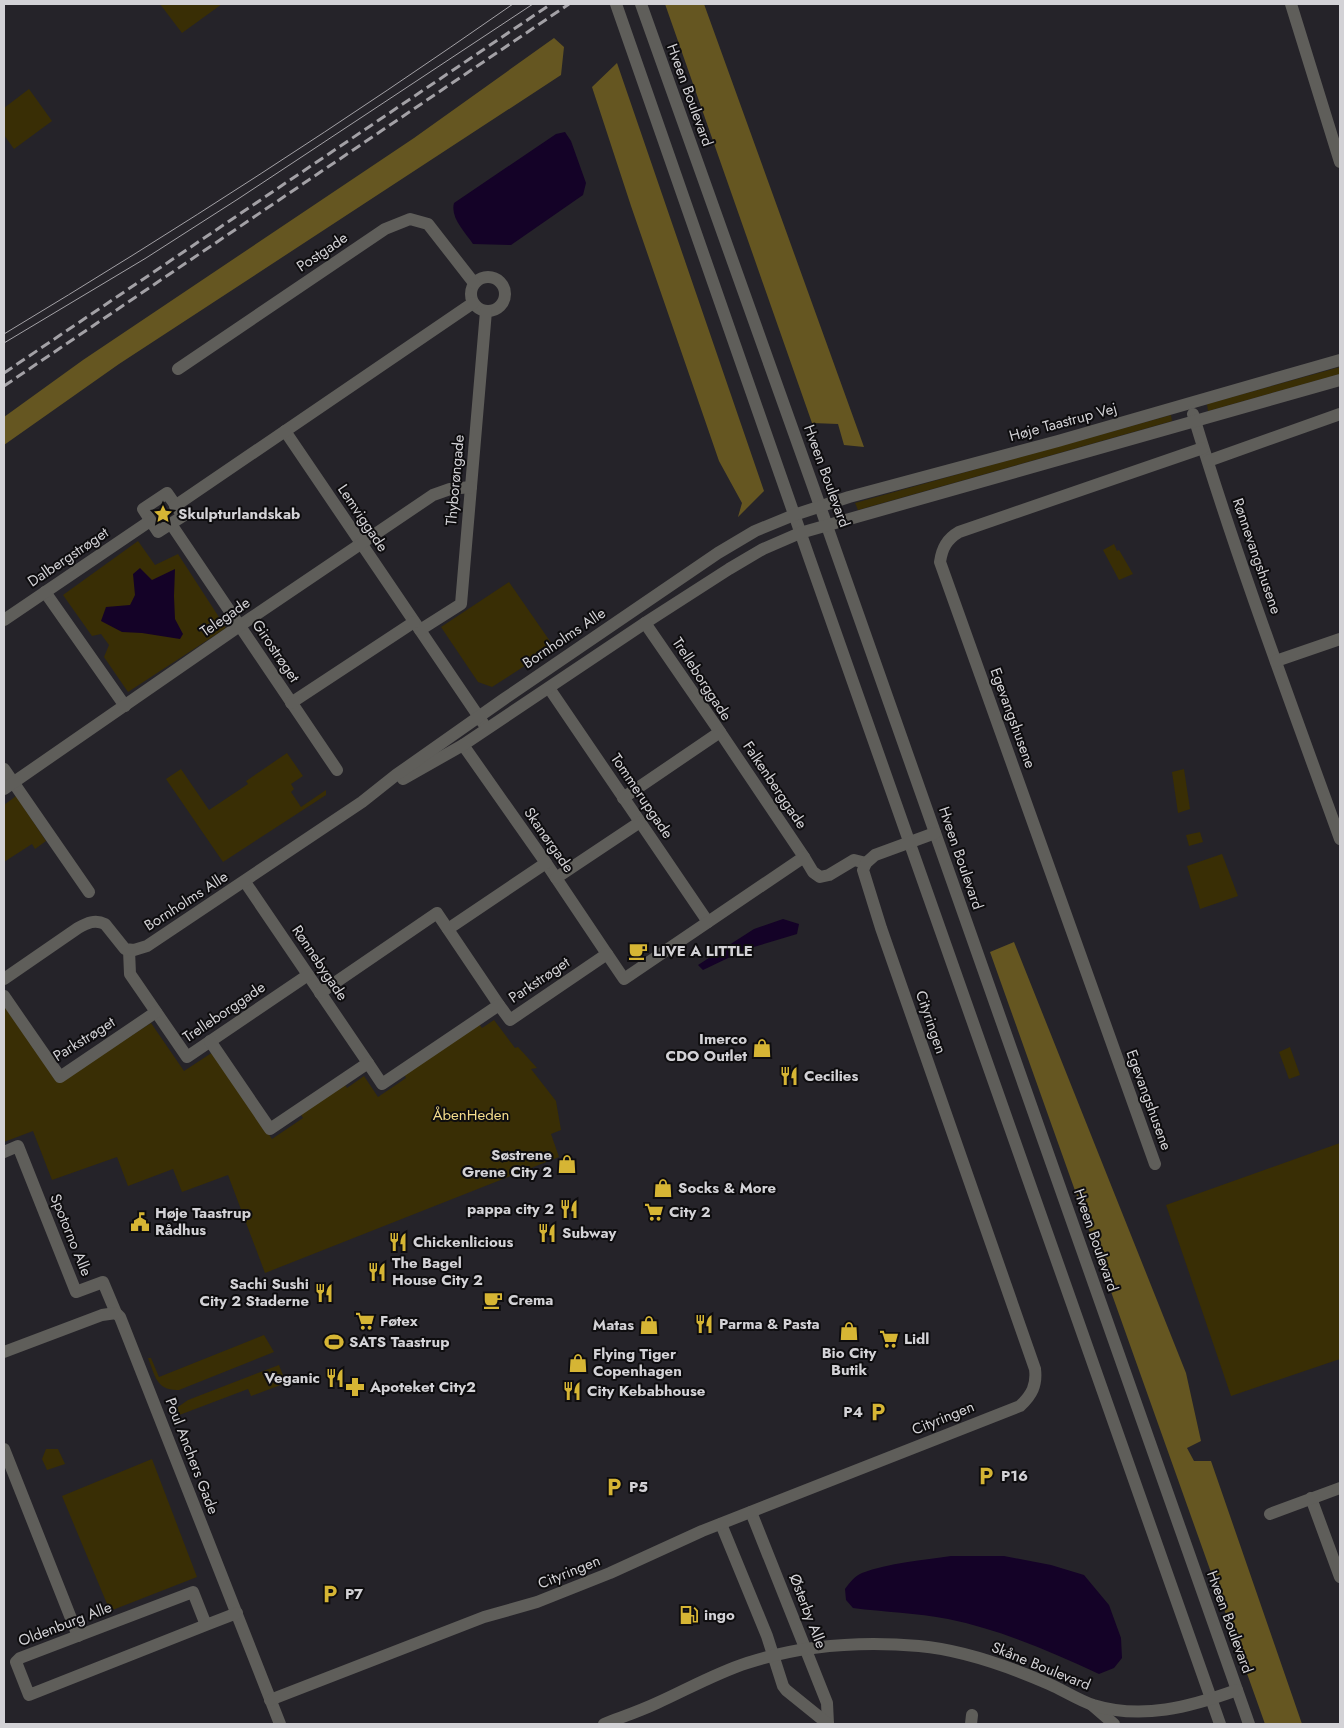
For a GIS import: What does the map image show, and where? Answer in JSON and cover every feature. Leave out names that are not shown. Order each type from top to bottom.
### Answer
[{"type":"street","points":[[616,4],[800,533],[1220,1724]]},
{"type":"street","name":"Hveen Boulevard","points":[[641,4],[827,525],[1249,1724]]},
{"type":"street","points":[[1291,4],[1340,162]]},
{"type":"street","name":"Postgade","points":[[178,369],[385,229],[410,219],[428,224],[474,283]]},
{"type":"street","points":[[488,276],[498,280],[503,286],[505,296],[502,303],[496,309],[486,311],[479,308],[474,303],[471,293],[474,283],[488,276]]},
{"type":"street","points":[[175,506],[474,303]]},
{"type":"street","name":"Thyborøngade","points":[[417,626],[461,604],[486,311]]},
{"type":"street","name":"Høje Taastrup Vej","points":[[794,515],[820,506],[1190,404],[1340,360]]},
{"type":"street","points":[[800,533],[1340,380]]},
{"type":"street","name":"Rønnevangshusene","points":[[1190,404],[1203,448],[1276,661],[1340,839]]},
{"type":"street","points":[[1208,461],[1340,414]]},
{"type":"street","name":"Lemviggade","points":[[285,432],[488,728]]},
{"type":"street","name":"Egevangshusene","points":[[1154,1164],[940,562],[945,545],[950,538],[959,532],[1203,448]]},
{"type":"street","name":"Telegade","points":[[9,786],[433,494],[450,488],[471,486]]},
{"type":"street","points":[[167,493],[175,506],[182,516],[158,532],[142,509],[167,493]]},
{"type":"street","name":"Bornholms Alle","points":[[129,950],[139,950],[147,946],[245,882],[362,802],[396,775],[479,717],[718,553],[755,531],[794,515]]},
{"type":"street","name":"Dalbergstrøget","points":[[4,620],[150,521]]},
{"type":"street","name":"Girostrøget","points":[[171,524],[337,770]]},
{"type":"street","name":"Bornholms Alle","points":[[362,802],[463,745],[645,623],[757,552],[800,533]]},
{"type":"street","points":[[44,592],[125,706]]},
{"type":"street","name":"Trelleborggade","points":[[623,798],[720,732],[645,623]]},
{"type":"street","points":[[291,703],[417,626]]},
{"type":"street","points":[[1276,661],[1340,639]]},
{"type":"street","name":"Tommerupgade","points":[[549,688],[708,922]]},
{"type":"street","name":"Falkenberggade","points":[[720,732],[804,857]]},
{"type":"street","name":"Skanørgade","points":[[463,745],[608,954]]},
{"type":"street","points":[[4,769],[9,786],[89,892]]},
{"type":"street","points":[[556,878],[640,822]]},
{"type":"street","points":[[608,954],[624,978],[804,857],[813,872],[820,877],[829,876],[854,860],[866,863],[875,855],[935,833]]},
{"type":"street","points":[[448,929],[546,863]]},
{"type":"street","name":"Cityringen","points":[[270,1700],[484,1617],[537,1602],[610,1573],[721,1524],[1020,1406],[1030,1396],[1037,1379],[1035,1369],[869,892],[863,870],[866,863]]},
{"type":"street","name":"Rønnebygade","points":[[245,882],[368,1063]]},
{"type":"street","points":[[320,993],[437,913],[499,1005]]},
{"type":"street","points":[[4,979],[78,928],[91,922],[105,924],[122,946],[129,950]]},
{"type":"street","name":"Trelleborggade","points":[[129,950],[130,974],[187,1057],[308,975]]},
{"type":"street","name":"Parkstrøget","points":[[368,1063],[382,1084],[499,1005],[510,1020],[608,954]]},
{"type":"street","name":"Parkstrøget","points":[[4,996],[60,1077],[156,1012]]},
{"type":"street","points":[[210,1041],[270,1129],[368,1063]]},
{"type":"street","name":"Spotorno Alle","points":[[4,1152],[18,1146],[76,1292],[103,1282],[116,1313]]},
{"type":"street","points":[[4,1352],[102,1315],[116,1313]]},
{"type":"street","name":"Poul Anchers Gade","points":[[116,1313],[120,1317],[280,1724]]},
{"type":"street","points":[[4,1449],[78,1636]]},
{"type":"street","points":[[1270,1514],[1340,1488]]},
{"type":"street","points":[[1311,1498],[1340,1577]]},
{"type":"street","name":"Østerby Alle","points":[[751,1512],[827,1704],[828,1724]]},
{"type":"street","name":"Østerby Alle","points":[[721,1524],[767,1636],[786,1690],[828,1724]]},
{"type":"street","name":"Oldenburg Alle","points":[[206,1625],[192,1592],[20,1658],[16,1662],[29,1695],[237,1613]]},
{"type":"street","name":"Skåne Boulevard","points":[[604,1724],[654,1705],[745,1664],[805,1649],[850,1644],[892,1644],[947,1650],[1006,1666],[1092,1705],[1123,1711],[1172,1710],[1212,1700],[1237,1690]]},
{"type":"street","points":[[1092,1705],[1114,1724]]},
{"type":"green space","points":[[160,4],[222,4],[182,33]]},
{"type":"green space","points":[[29,89],[52,121],[14,149],[4,135],[4,108]]},
{"type":"green space","points":[[1340,367],[1340,374],[1208,411],[1207,404]]},
{"type":"green space","points":[[1171,415],[1172,421],[858,510],[855,503]]},
{"type":"green space","points":[[138,541],[155,565],[178,554],[226,628],[128,692],[104,657],[109,645],[101,634],[92,636],[63,595]]},
{"type":"green space","points":[[1114,544],[1133,574],[1119,580],[1103,550]]},
{"type":"green space","points":[[509,582],[554,647],[492,687],[478,682],[441,627]]},
{"type":"green space","points":[[287,753],[303,776],[291,784],[294,789],[291,792],[301,807],[326,790],[326,795],[223,862],[166,779],[181,769],[209,810],[248,784],[246,781]]},
{"type":"green space","points":[[1184,769],[1190,809],[1178,813],[1172,772]]},
{"type":"green space","points":[[16,796],[46,841],[35,849],[32,844],[4,862],[4,805]]},
{"type":"green space","points":[[1200,832],[1203,842],[1189,846],[1186,835]]},
{"type":"green space","points":[[1222,854],[1238,896],[1200,909],[1187,866]]},
{"type":"green space","name":"ÅbenHeden","points":[[4,998],[66,1078],[151,1023],[184,1071],[213,1052],[272,1139],[303,1118],[300,1113],[344,1083],[347,1088],[364,1076],[378,1097],[406,1078],[404,1074],[479,1024],[482,1028],[494,1020],[515,1048],[518,1047],[537,1068],[531,1069],[556,1101],[561,1130],[551,1134],[559,1157],[265,1273],[228,1175],[182,1192],[173,1169],[128,1186],[117,1157],[52,1180],[33,1131],[4,1142]]},
{"type":"green space","points":[[1290,1047],[1300,1075],[1289,1079],[1279,1052]]},
{"type":"green space","points":[[1340,1143],[1340,1359],[1231,1396],[1166,1205]]},
{"type":"green space","points":[[264,1335],[274,1352],[179,1390],[165,1388],[157,1381],[148,1358],[151,1358],[159,1377]]},
{"type":"green space","points":[[279,1365],[286,1383],[251,1396],[248,1389],[174,1417],[178,1407],[188,1400]]},
{"type":"green space","points":[[46,1449],[58,1449],[65,1464],[47,1470],[42,1459]]},
{"type":"green space","points":[[152,1459],[197,1577],[110,1611],[62,1496]]},
{"type":"shaded area","points":[[665,4],[704,4],[864,447],[844,445],[838,424],[812,423]]},
{"type":"shaded area","points":[[554,38],[564,47],[561,75],[119,364],[4,445],[4,417],[83,360],[414,138]]},
{"type":"shaded area","points":[[617,63],[764,491],[738,517],[742,503],[719,461],[592,87]]},
{"type":"shaded area","points":[[565,132],[571,141],[586,183],[583,195],[511,245],[473,244],[456,219],[453,209],[454,203],[556,134]]},
{"type":"shaded area","points":[[140,568],[152,580],[175,569],[175,619],[183,634],[180,639],[122,632],[101,621],[106,607],[130,605],[135,595],[133,574]]},
{"type":"shaded area","points":[[783,919],[799,924],[797,934],[747,949],[703,970],[698,965],[754,929]]},
{"type":"shaded area","points":[[1014,942],[1186,1373],[1201,1441],[1187,1448],[1194,1461],[1211,1461],[1302,1724],[1265,1724],[990,952]]},
{"type":"shaded area","points":[[951,1556],[1004,1556],[1051,1565],[1084,1575],[1109,1605],[1121,1638],[1122,1658],[1114,1668],[1099,1674],[1044,1649],[987,1629],[936,1617],[853,1608],[846,1600],[845,1589],[862,1573],[894,1564]]},
{"type":"tram line","points":[[4,334],[261,174],[513,4]]},
{"type":"tram line","points":[[4,343],[146,258],[533,4]]},
{"type":"railway","points":[[4,373],[551,4]]},
{"type":"railway","points":[[4,386],[569,4]]},
{"type":"place","name":"Skulpturlandskab","points":[[163,514]]},
{"type":"place","name":"LIVE A LITTLE","points":[[638,951]]},
{"type":"place","name":"Imerco CDO Outlet","points":[[762,1048]]},
{"type":"place","name":"Cecilies","points":[[789,1076]]},
{"type":"place","name":"Søstrene Grene City 2","points":[[567,1164]]},
{"type":"place","name":"Socks & More","points":[[663,1188]]},
{"type":"place","name":"pappa city 2","points":[[569,1209]]},
{"type":"place","name":"City 2","points":[[654,1212]]},
{"type":"place","name":"Høje Taastrup Rådhus","points":[[140,1222]]},
{"type":"place","name":"Subway","points":[[547,1233]]},
{"type":"place","name":"Chickenlicious","points":[[398,1242]]},
{"type":"place","name":"The Bagel House City 2","points":[[377,1272]]},
{"type":"place","name":"Sachi Sushi City 2 Staderne","points":[[324,1293]]},
{"type":"place","name":"Crema","points":[[493,1300]]},
{"type":"place","name":"Føtex","points":[[365,1321]]},
{"type":"place","name":"Parma & Pasta","points":[[704,1324]]},
{"type":"place","name":"Matas","points":[[649,1325]]},
{"type":"place","name":"Bio City Butik","points":[[849,1331]]},
{"type":"place","name":"Lidl","points":[[889,1339]]},
{"type":"place","name":"SATS Taastrup","points":[[334,1342]]},
{"type":"place","name":"Flying Tiger Copenhagen","points":[[578,1363]]},
{"type":"place","name":"Veganic","points":[[335,1378]]},
{"type":"place","name":"Apoteket City2","points":[[355,1387]]},
{"type":"place","name":"City Kebabhouse","points":[[572,1391]]},
{"type":"place","name":"P4","points":[[878,1412]]},
{"type":"place","name":"P16","points":[[986,1476]]},
{"type":"place","name":"P5","points":[[614,1487]]},
{"type":"place","name":"P7","points":[[330,1594]]},
{"type":"place","name":"ingo","points":[[689,1615]]}]
